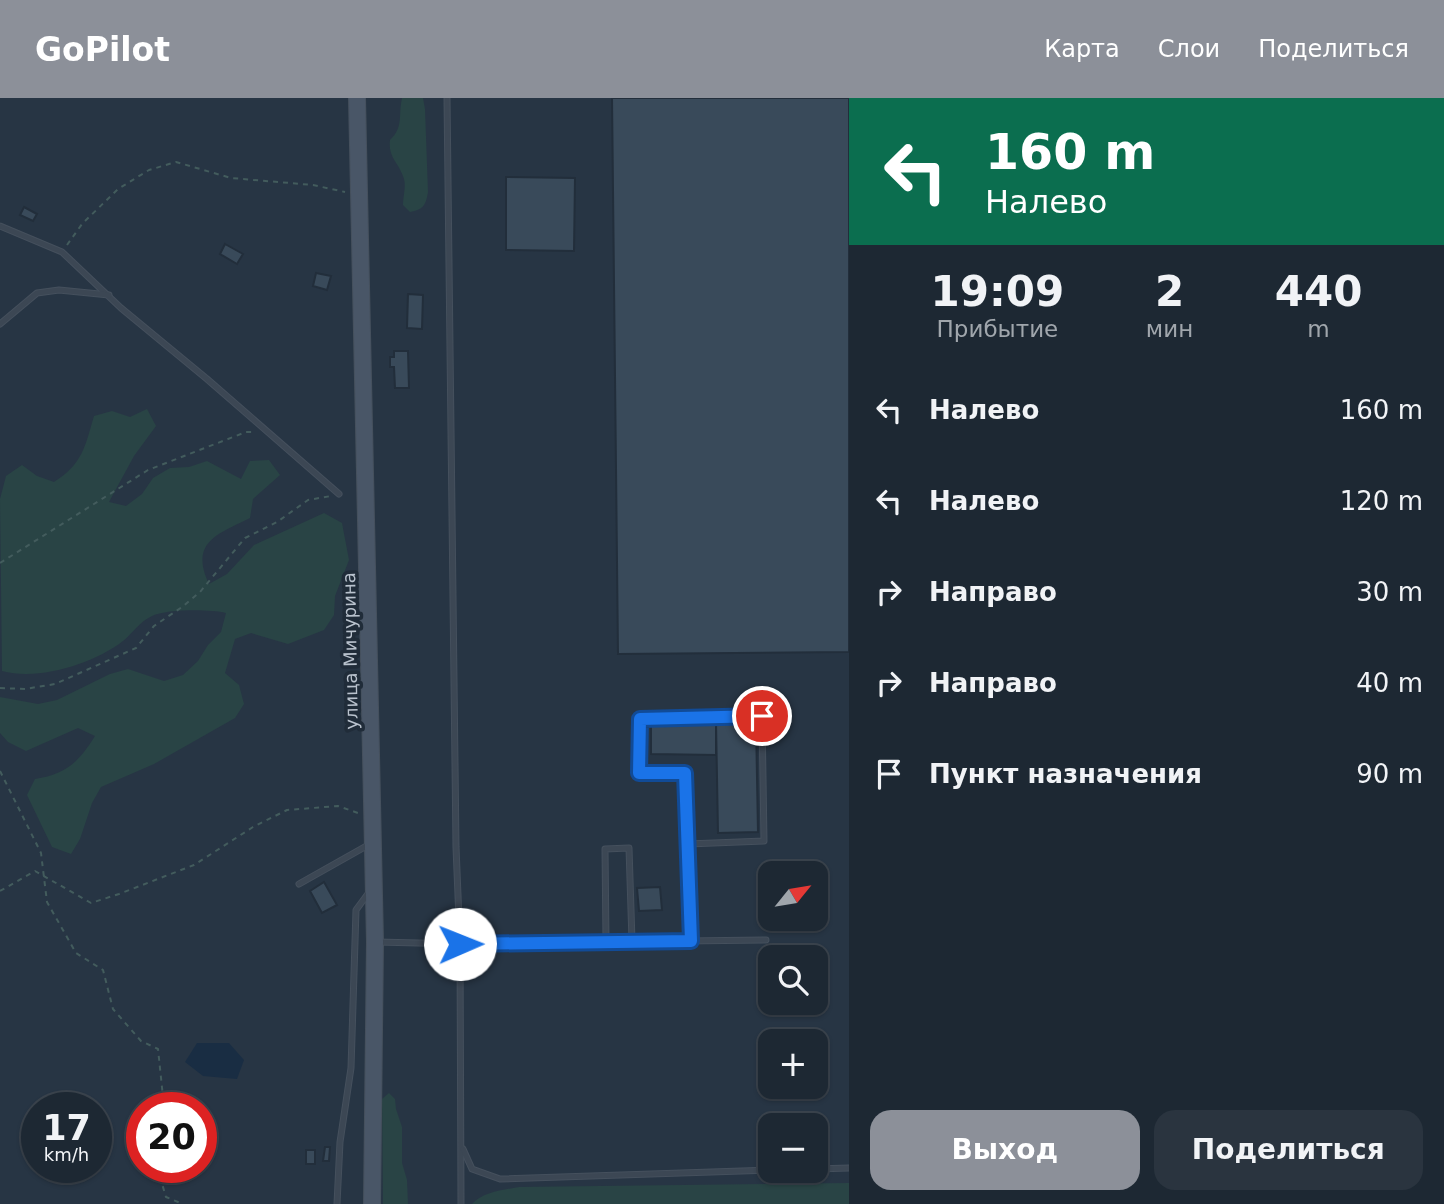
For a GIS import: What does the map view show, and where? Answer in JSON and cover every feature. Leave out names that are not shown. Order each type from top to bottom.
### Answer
[{"type":"main road","name":"улица Мичурина","points":[[357,98],[374,886],[372,1204]]},
{"type":"lane","points":[[447,98],[456,847],[460,944],[461,1204]]},
{"type":"lane","points":[[0,226],[62,252],[339,494]]},
{"type":"lane","points":[[0,324],[37,293],[59,290],[109,295]]},
{"type":"lane","points":[[688,844],[764,841],[762,716],[640,719],[639,773],[685,773],[691,941]]},
{"type":"lane","points":[[299,884],[373,842]]},
{"type":"lane","points":[[607,941],[605,849],[629,848],[632,941]]},
{"type":"lane","points":[[337,1204],[340,1142],[351,1068],[356,910],[374,886]]},
{"type":"lane","points":[[374,942],[460,944],[766,940]]},
{"type":"lane","points":[[462,1147],[472,1169],[500,1179],[758,1170]]},
{"type":"lane","points":[[828,1169],[849,1168]]},
{"type":"path","points":[[62,252],[82,224],[117,189],[149,170],[176,162],[231,178],[313,185],[359,195]]},
{"type":"path","points":[[0,563],[148,470],[246,432],[267,431]]},
{"type":"path","points":[[0,688],[25,689],[55,684],[136,649],[154,626],[200,592],[245,538],[277,522],[308,500],[339,494]]},
{"type":"path","points":[[0,771],[41,853],[47,902],[76,953],[103,970],[113,1009],[141,1041],[158,1049],[162,1092]]},
{"type":"path","points":[[0,891],[35,871],[91,903],[194,865],[253,827],[287,810],[338,806],[373,818]]},
{"type":"path","points":[[161,1183],[166,1197],[183,1204]]},
{"type":"green space","points":[[402,98],[423,98],[425,109],[428,192],[423,206],[410,212],[403,205],[404,179],[390,146],[390,140],[399,125]]},
{"type":"green space","points":[[147,409],[156,426],[134,456],[109,502],[126,506],[142,494],[153,478],[170,468],[189,467],[207,461],[241,479],[250,461],[269,460],[280,475],[253,499],[250,518],[210,541],[202,558],[209,584],[227,574],[254,545],[324,513],[342,523],[349,560],[335,596],[334,615],[324,630],[288,644],[251,633],[235,639],[225,673],[239,685],[244,704],[235,718],[154,764],[101,787],[71,854],[52,847],[27,795],[35,779],[55,774],[70,766],[95,736],[78,728],[26,751],[8,742],[0,733],[0,697],[38,704],[57,700],[110,674],[128,669],[164,681],[183,675],[221,632],[226,613],[188,610],[159,614],[143,621],[111,649],[81,663],[32,674],[2,671],[0,499],[6,476],[22,465],[37,476],[54,482],[64,475],[82,454],[94,416],[112,411],[130,417]]},
{"type":"green space","points":[[389,1093],[395,1099],[402,1127],[402,1163],[407,1180],[408,1204],[383,1204],[382,1099]]},
{"type":"green space","points":[[849,1183],[849,1204],[472,1204],[487,1194],[519,1187]]},
{"type":"water","points":[[197,1043],[229,1043],[244,1060],[237,1079],[203,1076],[185,1062]]},
{"type":"building","points":[[612,98],[849,98],[849,652],[618,654]]},
{"type":"building","points":[[506,177],[575,178],[574,251],[506,250]]},
{"type":"building","points":[[24,207],[37,214],[33,221],[20,215]]},
{"type":"building","points":[[225,244],[243,254],[237,264],[220,254]]},
{"type":"building","points":[[316,273],[331,276],[327,290],[313,286]]},
{"type":"building","points":[[408,294],[423,295],[422,329],[407,328]]},
{"type":"building","points":[[394,351],[408,351],[409,388],[395,388],[394,367],[390,367],[390,357],[394,357]]},
{"type":"building","points":[[651,722],[716,722],[716,755],[651,754]]},
{"type":"building","points":[[716,722],[756,722],[758,832],[718,833]]},
{"type":"building","points":[[324,882],[337,905],[322,913],[310,891]]},
{"type":"building","points":[[660,887],[662,910],[639,911],[637,888]]},
{"type":"building","points":[[325,1147],[330,1147],[329,1161],[323,1161]]},
{"type":"building","points":[[306,1150],[315,1150],[315,1164],[306,1164]]},
{"type":"route","points":[[460,944],[691,941],[685,773],[639,773],[640,719],[762,716]]}]
